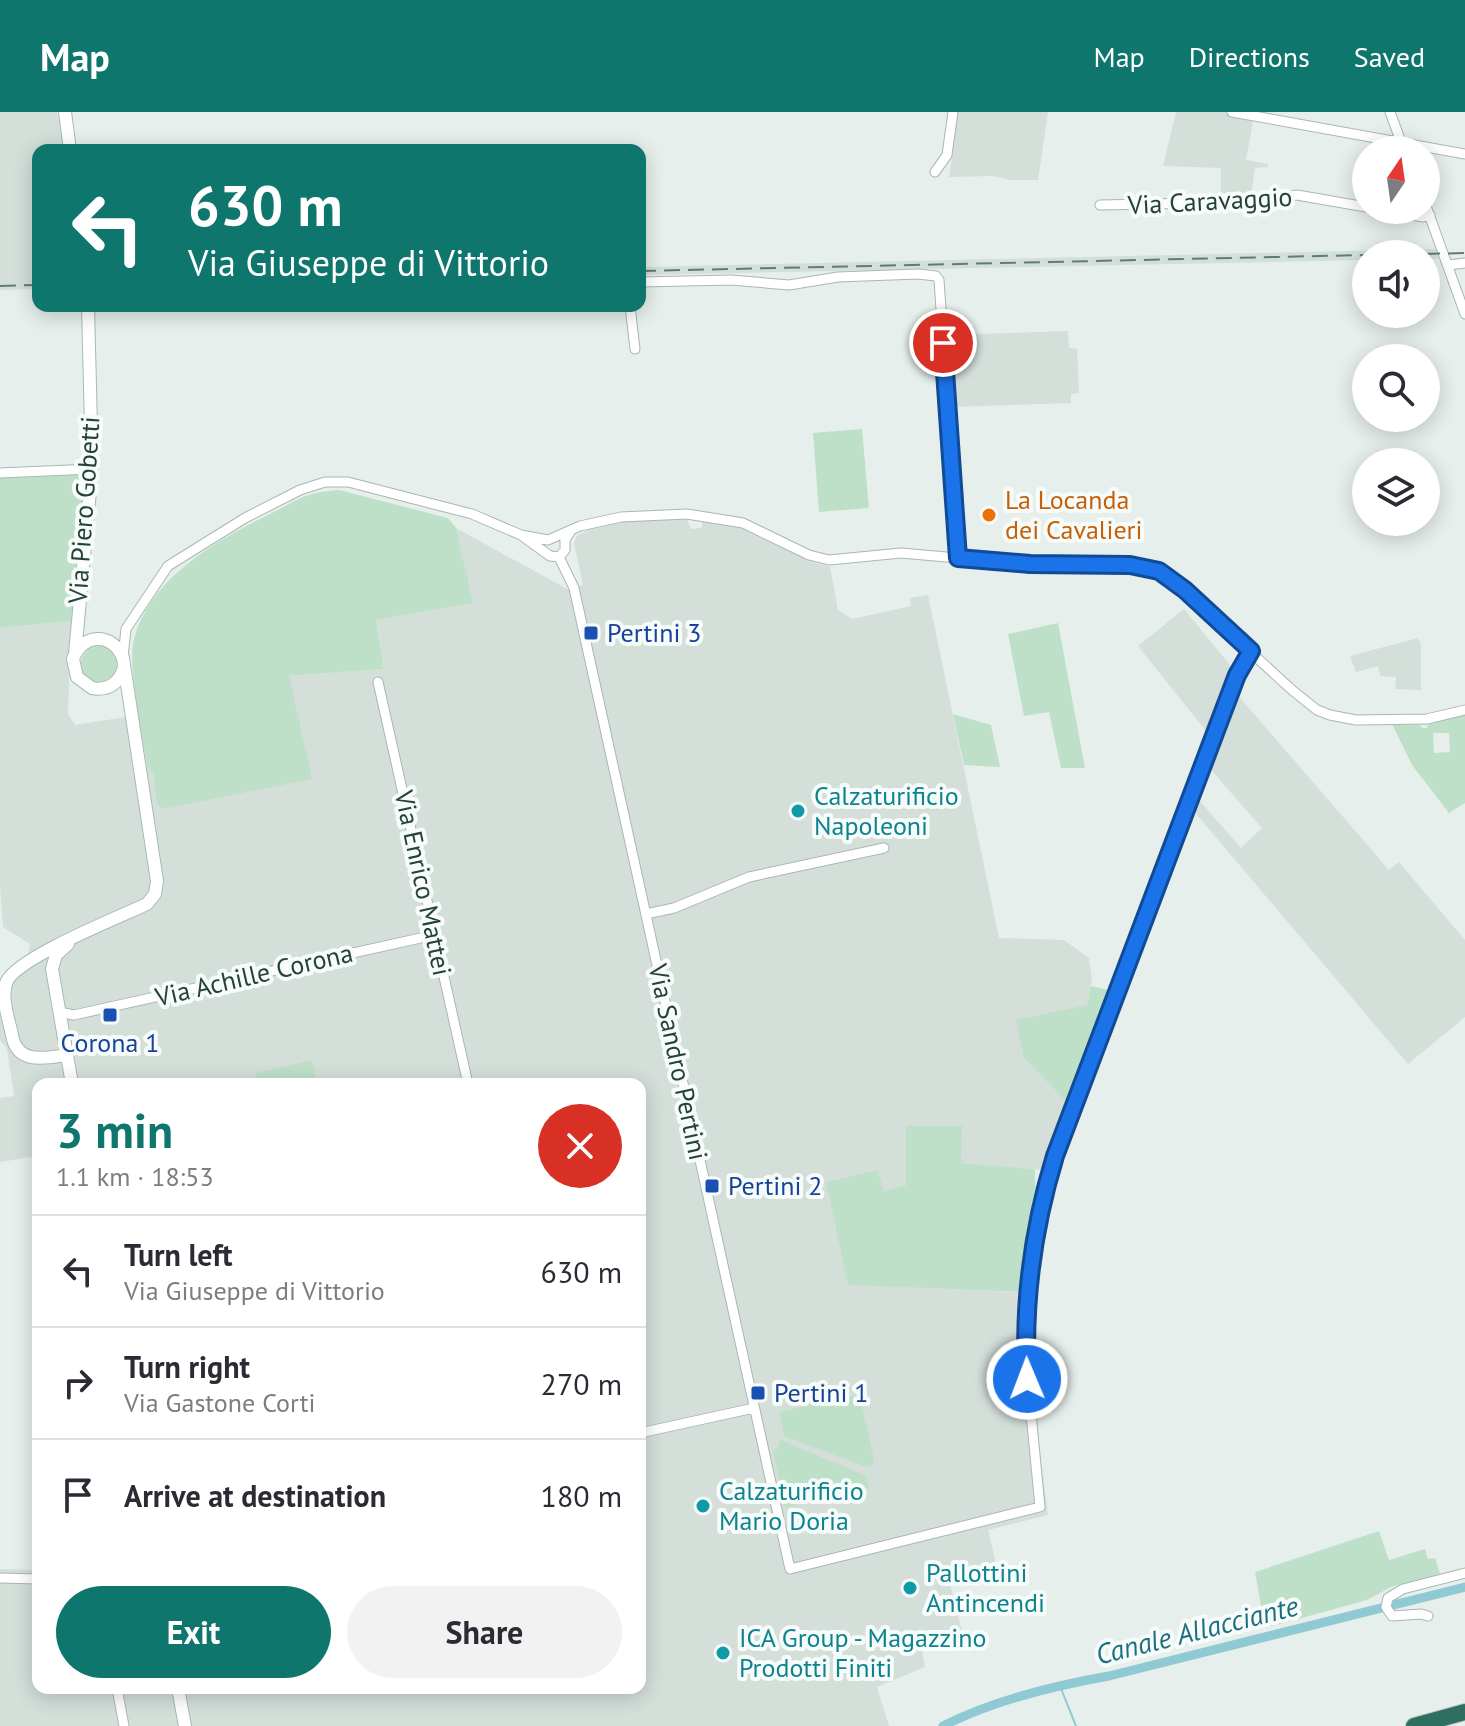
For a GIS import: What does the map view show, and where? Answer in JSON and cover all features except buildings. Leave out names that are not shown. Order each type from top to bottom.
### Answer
[{"type":"highway","points":[[1414,1726],[1457,1719]]},
{"type":"street","points":[[65,112],[69,144]]},
{"type":"street","points":[[935,172],[947,155],[953,112]]},
{"type":"street","points":[[1232,112],[1352,136]]},
{"type":"street","points":[[1390,112],[1398,136]]},
{"type":"street","points":[[1440,151],[1465,154]]},
{"type":"street","name":"Via Caravaggio","points":[[1100,205],[1250,202],[1297,195],[1352,205]]},
{"type":"street","points":[[1433,224],[1465,314]]},
{"type":"street","points":[[1448,265],[1465,263]]},
{"type":"street","points":[[646,282],[731,280],[789,285],[838,277],[936,276],[939,280],[958,558]]},
{"type":"street","name":"Via Piero Gobetti","points":[[75,654],[92,469],[88,312]]},
{"type":"street","points":[[631,312],[635,349]]},
{"type":"street","points":[[0,473],[92,469]]},
{"type":"street","points":[[104,688],[119,678],[126,629],[164,571],[245,518],[300,490],[325,482],[348,482],[455,509],[521,535],[553,557],[564,553],[557,540]]},
{"type":"street","points":[[521,535],[557,540],[589,524],[621,517],[687,514],[743,523],[809,555],[829,560],[901,553],[1030,564],[1130,565],[1159,571],[1185,590],[1306,703],[1330,715],[1356,720],[1423,719],[1465,710]]},
{"type":"street","points":[[546,552],[557,540]]},
{"type":"street","name":"Via Sandro Pertini","points":[[559,557],[574,588],[790,1569],[1040,1507],[1026,1348],[1030,1271],[1048,1178],[1067,1118],[1221,724],[1237,675],[1251,651]]},
{"type":"street","name":"Via Piero Gobetti","points":[[76,618],[83,630],[101,639]]},
{"type":"street","points":[[126,629],[82,644],[75,654],[73,665],[81,682],[92,688],[104,688],[119,697],[130,710]]},
{"type":"street","points":[[67,1055],[28,1057],[19,1051],[13,1041],[2,992],[11,976],[42,952],[147,904],[157,888],[123,662],[117,646],[101,639]]},
{"type":"street","name":"Via Enrico Mattei","points":[[378,682],[467,1078]]},
{"type":"street","points":[[646,914],[674,908],[749,877],[884,848]]},
{"type":"street","name":"Via Achille Corona","points":[[60,1019],[434,935]]},
{"type":"street","points":[[71,1078],[52,969],[56,955],[76,937]]},
{"type":"street","points":[[21,968],[42,969],[54,983]]},
{"type":"street","points":[[0,1033],[13,1041]]},
{"type":"street","points":[[646,1432],[754,1408]]},
{"type":"street","points":[[1428,1616],[1415,1614],[1397,1617],[1389,1614],[1388,1598],[1403,1589],[1465,1573]]},
{"type":"street","points":[[0,1578],[32,1579]]},
{"type":"street","points":[[118,1694],[124,1726]]},
{"type":"street","points":[[179,1694],[185,1726]]},
{"type":"shaded area","points":[[0,112],[57,112],[63,144],[32,144],[32,289],[0,290]]},
{"type":"shaded area","points":[[953,112],[1048,112],[1038,180],[992,176],[949,177],[952,159],[947,155]]},
{"type":"shaded area","points":[[1176,112],[1232,112],[1254,116],[1246,160],[1268,164],[1268,167],[1255,168],[1250,202],[1221,203],[1221,168],[1163,166]]},
{"type":"shaded area","points":[[1352,251],[1352,260],[646,275],[646,267]]},
{"type":"shaded area","points":[[1068,331],[1069,348],[1077,349],[1079,393],[1071,394],[1071,403],[951,407],[947,335]]},
{"type":"shaded area","points":[[687,519],[691,529],[702,528],[702,520],[738,527],[830,567],[838,610],[852,619],[911,606],[910,598],[928,595],[999,938],[1064,940],[1089,958],[1092,980],[1068,1103],[1047,1170],[960,1163],[906,1126],[906,1185],[884,1191],[878,1170],[848,1284],[1034,1293],[1033,1396],[1048,1515],[988,1530],[997,1568],[949,1580],[963,1635],[921,1645],[925,1667],[877,1687],[889,1726],[0,1726],[0,1569],[32,1570],[32,1694],[646,1694],[646,1078],[32,1078],[32,1157],[0,1162],[0,1098],[14,1096],[7,1049],[0,1040],[0,980],[28,956],[30,944],[3,927],[0,886],[0,628],[71,621],[68,714],[75,725],[126,717],[134,769],[147,767],[153,772],[157,804],[289,676],[384,669],[376,620],[472,603],[456,528],[567,589],[583,585],[574,543],[577,536],[589,529],[624,521]]},
{"type":"shaded area","points":[[1184,609],[1234,670],[1229,685],[1389,870],[1399,862],[1465,940],[1465,1017],[1408,1064],[1192,809],[1218,746],[1138,646]],"holes":[[[1211,770],[1262,828],[1241,848],[1198,799]]]},
{"type":"shaded area","points":[[1418,638],[1421,644],[1421,690],[1395,689],[1396,677],[1380,676],[1378,666],[1356,672],[1350,656]]},
{"type":"green space","points":[[862,429],[869,508],[819,512],[813,433]]},
{"type":"green space","points":[[79,473],[85,483],[71,621],[0,628],[0,476]]},
{"type":"green space","points":[[339,490],[448,518],[456,528],[473,603],[376,620],[384,669],[289,676],[312,779],[164,809],[157,804],[153,772],[147,767],[134,683],[132,651],[142,616],[172,578],[212,546],[301,498]]},
{"type":"green space","points":[[1058,623],[1085,768],[1061,768],[1049,712],[1024,716],[1008,634]]},
{"type":"green space","points":[[99,646],[112,651],[117,664],[112,677],[99,682],[86,677],[81,664],[86,651]]},
{"type":"green space","points":[[953,714],[991,725],[1000,767],[964,765]]},
{"type":"green space","points":[[1465,716],[1465,803],[1449,813],[1412,765],[1392,724],[1427,728],[1428,724]],"holes":[[[1433,733],[1449,733],[1450,752],[1434,753]]]},
{"type":"green space","points":[[1091,986],[1110,993],[1068,1103],[1024,1058],[1016,1020],[1087,1005]]},
{"type":"green space","points":[[312,1060],[316,1078],[257,1078],[256,1073]]},
{"type":"green space","points":[[906,1126],[962,1126],[961,1163],[1035,1169],[1035,1186],[1041,1187],[1024,1292],[848,1285],[826,1182],[878,1170],[884,1191],[906,1185]]},
{"type":"green space","points":[[859,1394],[874,1459],[872,1465],[866,1467],[784,1436],[779,1412]]},
{"type":"green space","points":[[781,1440],[866,1476],[869,1488],[785,1507],[773,1451]]},
{"type":"green space","points":[[1379,1531],[1389,1560],[1425,1549],[1428,1559],[1435,1558],[1440,1574],[1391,1587],[1367,1600],[1265,1628],[1255,1572]]},
{"type":"waterway","name":"Canale Allacciante","points":[[943,1726],[1003,1701],[1045,1689],[1109,1676],[1465,1587]]},
{"type":"waterway","points":[[1060,1686],[1076,1726]]},
{"type":"railway","points":[[1440,254],[1465,253]]},
{"type":"railway","points":[[646,271],[1352,255]]},
{"type":"railway","points":[[0,286],[32,285]]},
{"type":"place","name":"La Locanda dei Cavalieri","points":[[989,515]]},
{"type":"place","name":"Pertini 3","points":[[591,633]]},
{"type":"place","name":"Calzaturificio Napoleoni","points":[[798,811]]},
{"type":"place","name":"Corona 1","points":[[110,1015]]},
{"type":"place","name":"Pertini 2","points":[[712,1186]]},
{"type":"place","name":"Pertini 1","points":[[758,1393]]},
{"type":"place","name":"Calzaturificio Mario Doria","points":[[703,1506]]},
{"type":"place","name":"Pallottini Antincendi","points":[[910,1588]]},
{"type":"place","name":"ICA Group - Magazzino Prodotti Finiti","points":[[723,1653]]},
{"type":"route","points":[[943,343],[958,558],[1030,564],[1130,565],[1159,571],[1185,590],[1251,651],[1237,675],[1221,724],[1067,1118],[1048,1178],[1030,1271],[1027,1379]]}]
